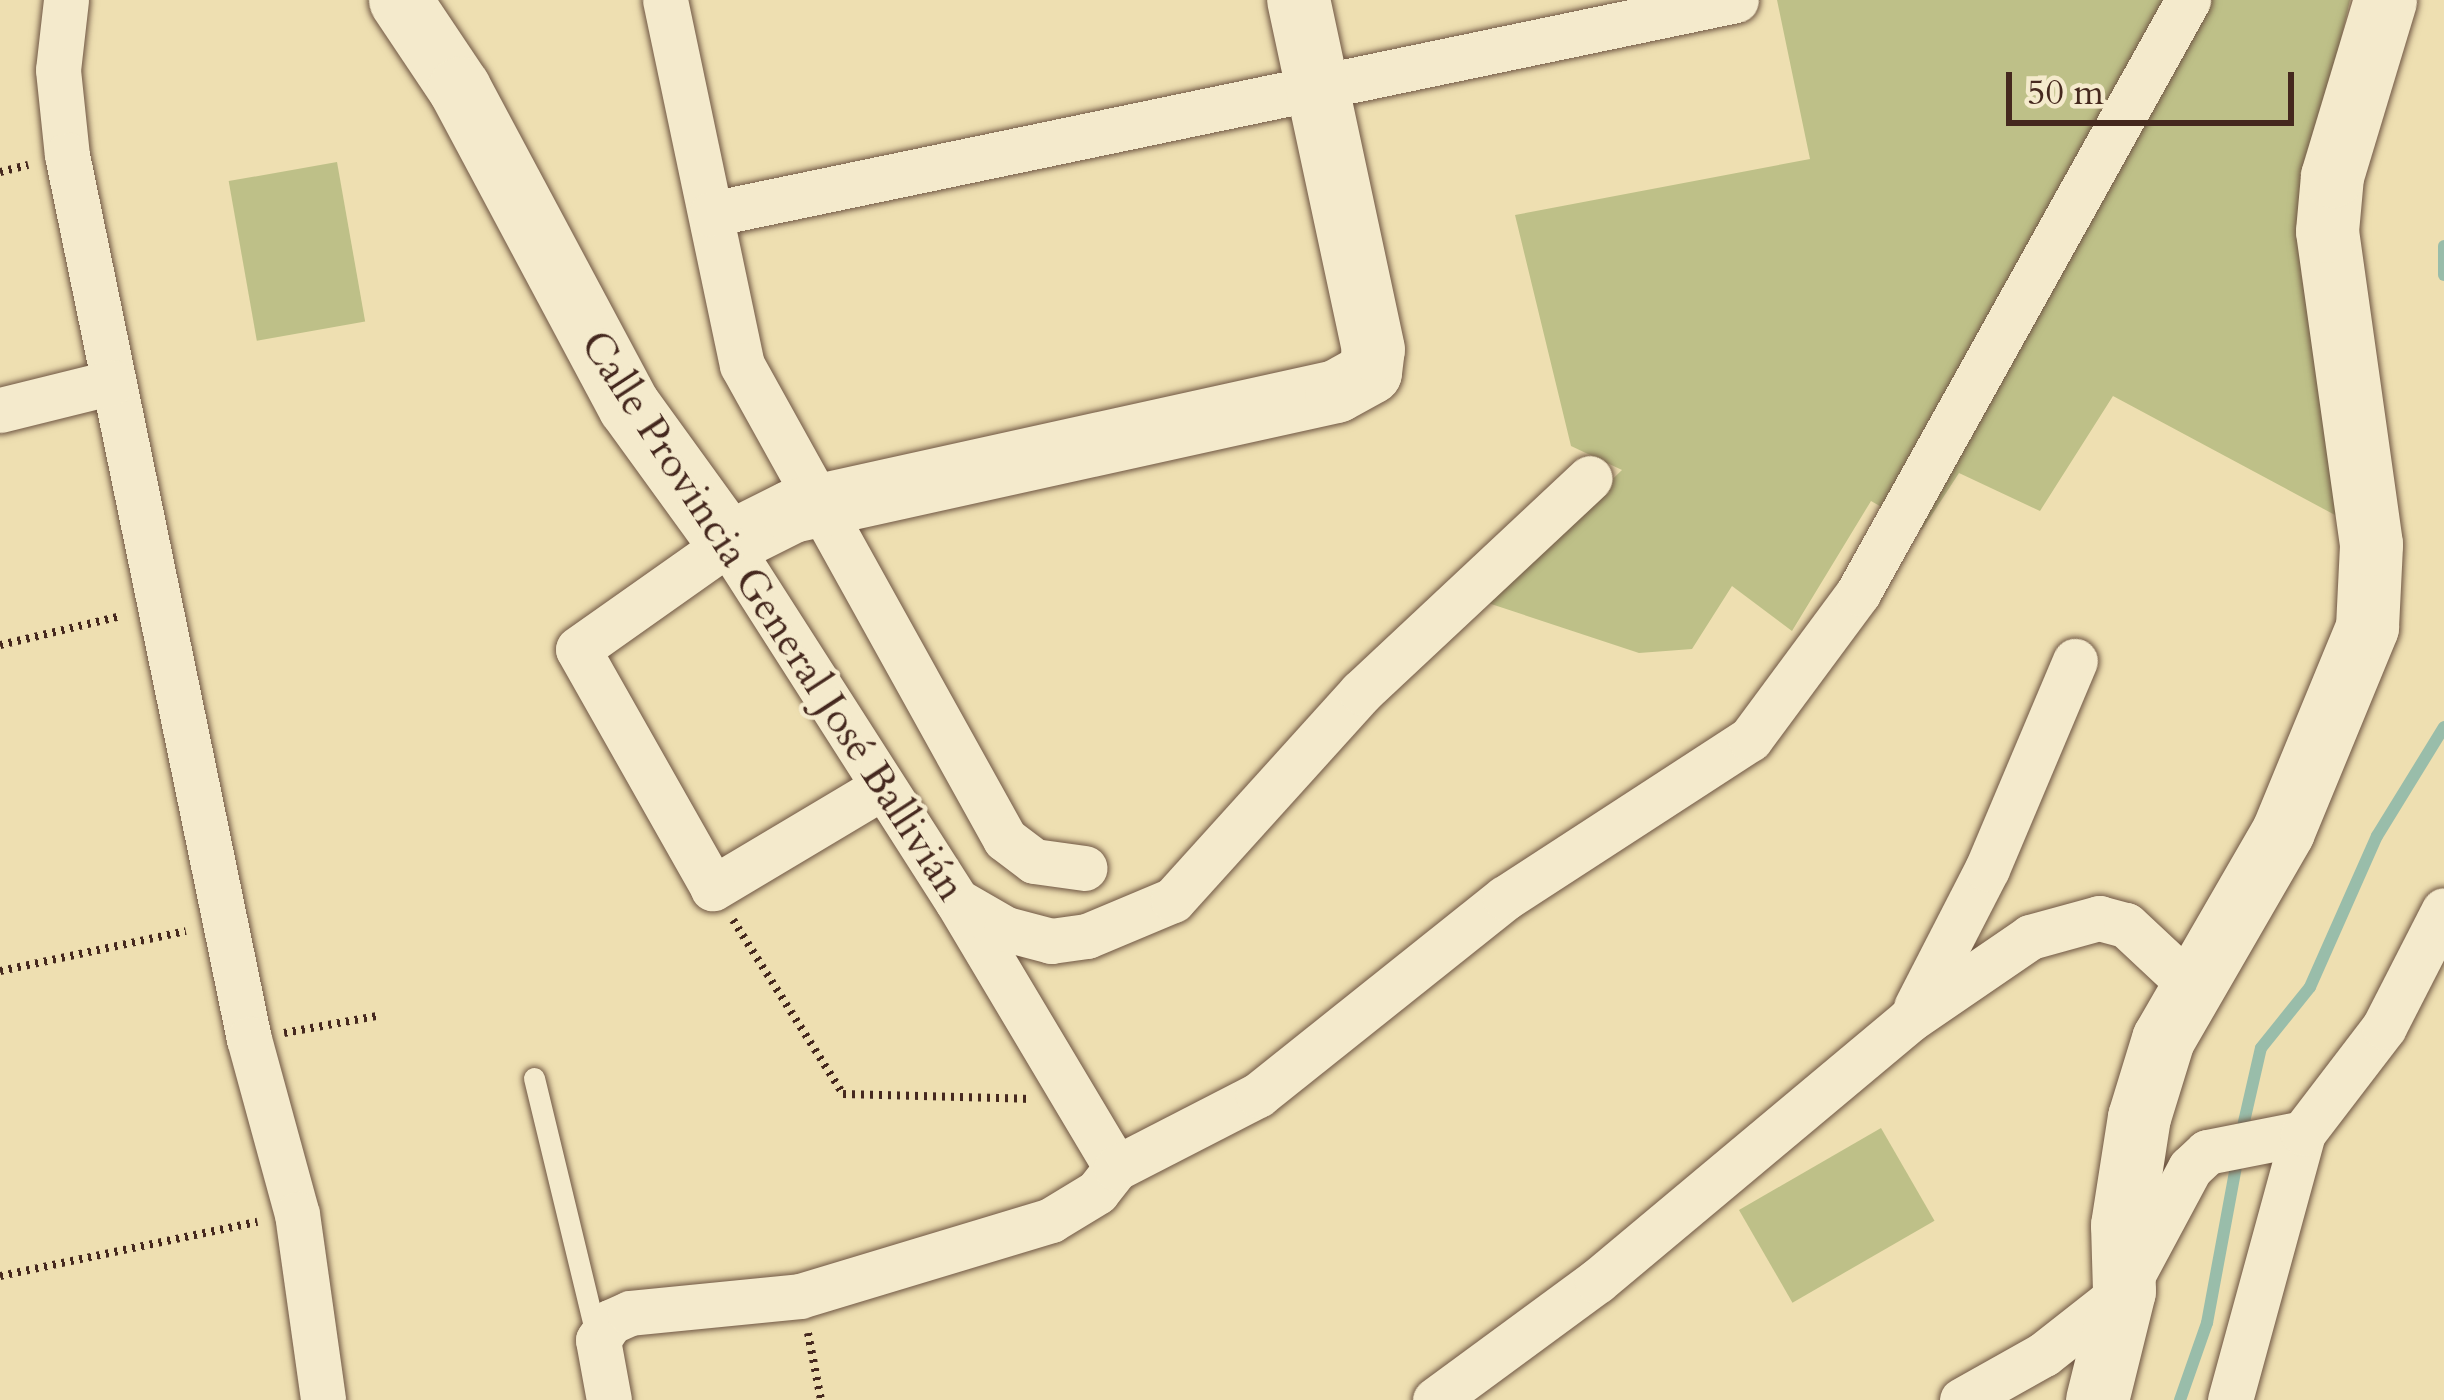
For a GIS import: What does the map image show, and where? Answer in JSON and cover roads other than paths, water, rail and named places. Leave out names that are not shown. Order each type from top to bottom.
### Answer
[{"type":"street","points":[[66,0],[58,70],[67,155],[249,1039],[297,1214],[323,1400]]},
{"type":"street","name":"Calle Provincia General José Ballivián","points":[[400,0],[459,88],[628,406],[728,543],[957,901],[1116,1168]]},
{"type":"street","points":[[665,0],[742,365],[814,506],[1005,838],[1034,861],[1085,868]]},
{"type":"street","points":[[881,788],[713,888],[578,649],[728,543],[814,506],[1313,397],[1370,372],[1373,349],[1298,0]]},
{"type":"street","points":[[711,214],[1736,0]]},
{"type":"street","points":[[609,1400],[598,1340],[610,1322],[630,1312],[800,1297],[1051,1220],[1097,1192],[1116,1168],[1258,1095],[1505,898],[1750,739],[1858,593],[2188,0]]},
{"type":"street","points":[[2123,1291],[2122,1226],[2140,1117],[2189,984],[2284,831],[2367,628],[2371,544],[2327,231],[2332,176],[2385,0]]},
{"type":"street","points":[[0,410],[112,382]]},
{"type":"street","points":[[957,901],[1006,929],[1051,941],[1087,936],[1173,900],[1361,692],[1590,478]]},
{"type":"street","points":[[1909,1020],[1987,869],[2075,661]]},
{"type":"street","points":[[2230,1400],[2303,1133],[2384,1027],[2444,910]]},
{"type":"street","points":[[1435,1400],[1597,1281],[1909,1020],[2030,937],[2099,917],[2136,932],[2189,984]]},
{"type":"street","points":[[2096,1400],[2123,1291],[2190,1168],[2207,1153],[2303,1133]]},
{"type":"street","points":[[1962,1400],[2044,1354],[2123,1291]]},
{"type":"lane","points":[[533,1078],[598,1340]]},
{"type":"waterway","points":[[2444,246],[2444,275]]},
{"type":"waterway","points":[[2241,1135],[2261,1048],[2310,987],[2377,836],[2444,727]]},
{"type":"waterway","points":[[2180,1400],[2207,1323],[2238,1155]]}]
